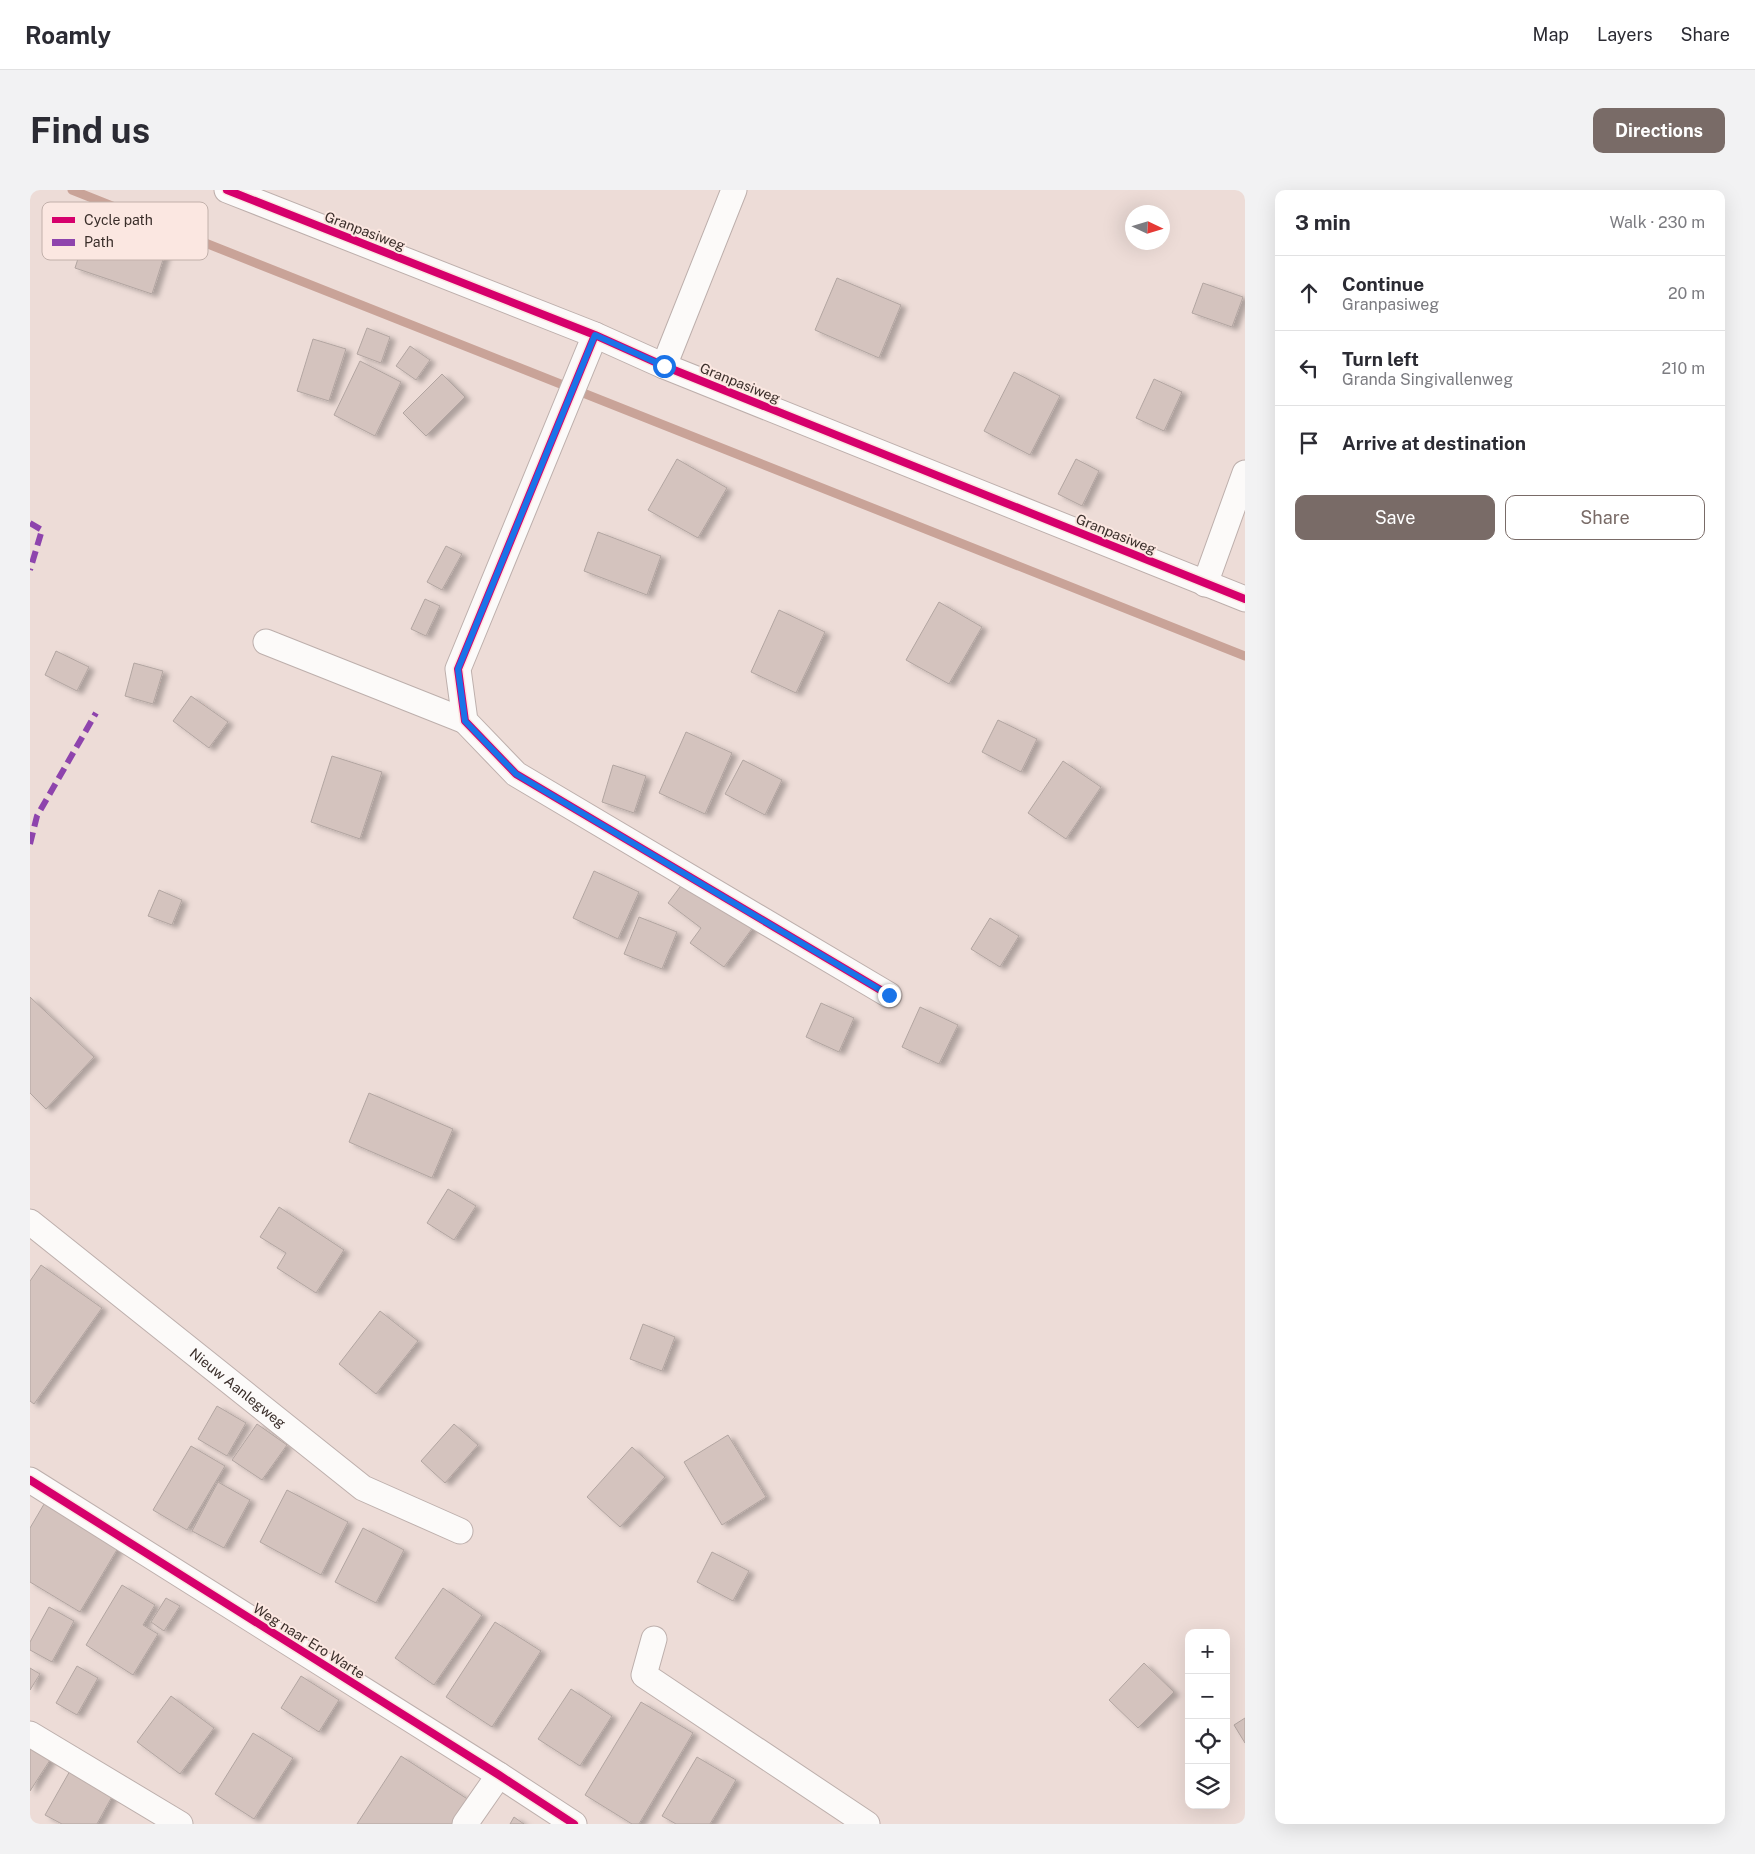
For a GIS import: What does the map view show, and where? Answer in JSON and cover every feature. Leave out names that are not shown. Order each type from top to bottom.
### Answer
[{"type":"street","name":"Granpasiweg","points":[[227,190],[595,335],[664,366],[1205,584],[1245,598]]},
{"type":"street","points":[[664,366],[734,190]]},
{"type":"street","points":[[465,721],[458,669],[595,335]]},
{"type":"street","points":[[1205,584],[1245,473]]},
{"type":"street","points":[[266,642],[465,721],[516,774],[889,995]]},
{"type":"street","name":"Nieuw Aanlegweg","points":[[30,1222],[363,1488],[460,1531]]},
{"type":"street","name":"Weg naar Ero Warte","points":[[31,1485],[499,1775],[574,1824]]},
{"type":"street","points":[[654,1639],[644,1675],[867,1824]]},
{"type":"street","points":[[30,1734],[180,1824]]},
{"type":"street","points":[[466,1824],[499,1775]]},
{"type":"building","points":[[78,260],[163,260],[152,294],[75,268]]},
{"type":"building","points":[[837,278],[901,305],[879,358],[815,330]]},
{"type":"building","points":[[1203,283],[1243,297],[1232,327],[1192,313]]},
{"type":"building","points":[[367,328],[390,337],[381,363],[357,354]]},
{"type":"building","points":[[313,339],[346,349],[329,401],[297,391]]},
{"type":"building","points":[[410,346],[430,360],[416,380],[396,366]]},
{"type":"building","points":[[360,361],[401,382],[375,436],[334,415]]},
{"type":"building","points":[[1014,372],[1060,396],[1030,455],[984,431]]},
{"type":"building","points":[[442,374],[465,397],[426,436],[403,413]]},
{"type":"building","points":[[1154,379],[1182,392],[1164,431],[1136,418]]},
{"type":"building","points":[[677,459],[727,488],[698,538],[648,510]]},
{"type":"building","points":[[1076,459],[1099,471],[1082,506],[1058,494]]},
{"type":"building","points":[[598,532],[661,556],[647,595],[584,571]]},
{"type":"building","points":[[446,546],[462,554],[442,590],[427,582]]},
{"type":"building","points":[[425,599],[440,606],[426,636],[411,629]]},
{"type":"building","points":[[939,602],[982,627],[949,684],[906,660]]},
{"type":"building","points":[[779,610],[825,632],[796,693],[751,672]]},
{"type":"building","points":[[56,651],[89,667],[77,691],[45,675]]},
{"type":"building","points":[[134,663],[163,671],[153,704],[125,696]]},
{"type":"building","points":[[191,696],[228,722],[209,748],[173,721]]},
{"type":"building","points":[[998,720],[1037,739],[1021,772],[982,752]]},
{"type":"building","points":[[686,732],[732,753],[705,814],[659,793]]},
{"type":"building","points":[[332,756],[382,772],[360,839],[311,822]]},
{"type":"building","points":[[743,760],[782,780],[765,815],[725,794]]},
{"type":"building","points":[[1063,761],[1101,787],[1066,839],[1028,813]]},
{"type":"building","points":[[613,765],[646,776],[634,813],[602,802]]},
{"type":"building","points":[[594,871],[639,892],[618,939],[573,918]]},
{"type":"building","points":[[686,879],[754,926],[724,967],[690,943],[701,928],[668,903]]},
{"type":"building","points":[[159,890],[182,900],[172,925],[148,916]]},
{"type":"building","points":[[639,917],[677,932],[662,969],[624,954]]},
{"type":"building","points":[[990,918],[1019,936],[1000,967],[971,949]]},
{"type":"building","points":[[30,997],[94,1057],[46,1109],[30,1093]]},
{"type":"building","points":[[821,1003],[854,1018],[839,1052],[806,1037]]},
{"type":"building","points":[[920,1007],[958,1025],[939,1064],[902,1047]]},
{"type":"building","points":[[369,1093],[453,1129],[432,1178],[349,1142]]},
{"type":"building","points":[[448,1189],[476,1206],[454,1240],[427,1223]]},
{"type":"building","points":[[279,1207],[344,1250],[316,1293],[277,1268],[286,1253],[260,1237]]},
{"type":"building","points":[[41,1265],[102,1308],[34,1404],[30,1401],[30,1281]]},
{"type":"building","points":[[380,1311],[418,1341],[376,1394],[339,1364]]},
{"type":"building","points":[[643,1324],[675,1337],[662,1371],[630,1359]]},
{"type":"building","points":[[217,1406],[246,1423],[227,1456],[198,1439]]},
{"type":"building","points":[[257,1424],[287,1445],[262,1480],[232,1460]]},
{"type":"building","points":[[454,1424],[478,1445],[445,1483],[421,1461]]},
{"type":"building","points":[[728,1435],[766,1497],[722,1525],[684,1462]]},
{"type":"building","points":[[191,1446],[225,1466],[187,1530],[153,1510]]},
{"type":"building","points":[[632,1447],[665,1477],[620,1527],[587,1497]]},
{"type":"building","points":[[218,1482],[250,1500],[224,1548],[192,1531]]},
{"type":"building","points":[[287,1490],[348,1522],[321,1575],[260,1542]]},
{"type":"building","points":[[47,1499],[121,1543],[80,1612],[30,1582],[30,1528]]},
{"type":"building","points":[[363,1528],[404,1550],[376,1603],[335,1582]]},
{"type":"building","points":[[712,1552],[749,1571],[733,1601],[697,1582]]},
{"type":"building","points":[[122,1585],[155,1605],[143,1625],[158,1634],[133,1675],[86,1645]]},
{"type":"building","points":[[443,1588],[482,1615],[434,1685],[395,1658]]},
{"type":"building","points":[[166,1598],[180,1606],[164,1631],[151,1622]]},
{"type":"building","points":[[49,1607],[74,1621],[52,1662],[30,1650],[30,1642]]},
{"type":"building","points":[[495,1622],[541,1651],[492,1727],[446,1697]]},
{"type":"building","points":[[1144,1663],[1174,1692],[1138,1728],[1109,1700]]},
{"type":"building","points":[[77,1666],[98,1678],[77,1715],[56,1703]]},
{"type":"building","points":[[30,1668],[40,1674],[30,1690]]},
{"type":"building","points":[[301,1676],[339,1700],[319,1732],[281,1708]]},
{"type":"building","points":[[571,1689],[612,1716],[580,1766],[538,1739]]},
{"type":"building","points":[[171,1696],[214,1728],[180,1774],[137,1742]]},
{"type":"building","points":[[641,1702],[693,1733],[639,1824],[632,1824],[585,1795]]},
{"type":"building","points":[[1245,1718],[1245,1743],[1234,1725]]},
{"type":"building","points":[[253,1733],[293,1758],[254,1819],[215,1794]]},
{"type":"building","points":[[30,1739],[54,1754],[30,1791]]},
{"type":"building","points":[[401,1756],[469,1800],[454,1824],[357,1824]]},
{"type":"building","points":[[697,1757],[736,1780],[710,1824],[676,1824],[662,1816]]},
{"type":"building","points":[[71,1769],[114,1793],[97,1824],[62,1824],[45,1815]]},
{"type":"building","points":[[514,1817],[524,1824],[510,1824]]},
{"type":"waterway","points":[[72,190],[102,202]]},
{"type":"waterway","points":[[208,244],[1245,656]]},
{"type":"marked path","points":[[30,523],[42,530],[30,570]]},
{"type":"marked path","points":[[30,844],[37,816],[96,713]]},
{"type":"cycle path","points":[[227,190],[595,335],[664,366],[1245,599]]},
{"type":"cycle path","points":[[595,335],[458,669],[465,721],[516,774],[889,995]]},
{"type":"cycle path","points":[[30,1480],[574,1824]]},
{"type":"route","points":[[664,366],[595,335],[458,669],[465,721],[516,774],[889,995]]}]
